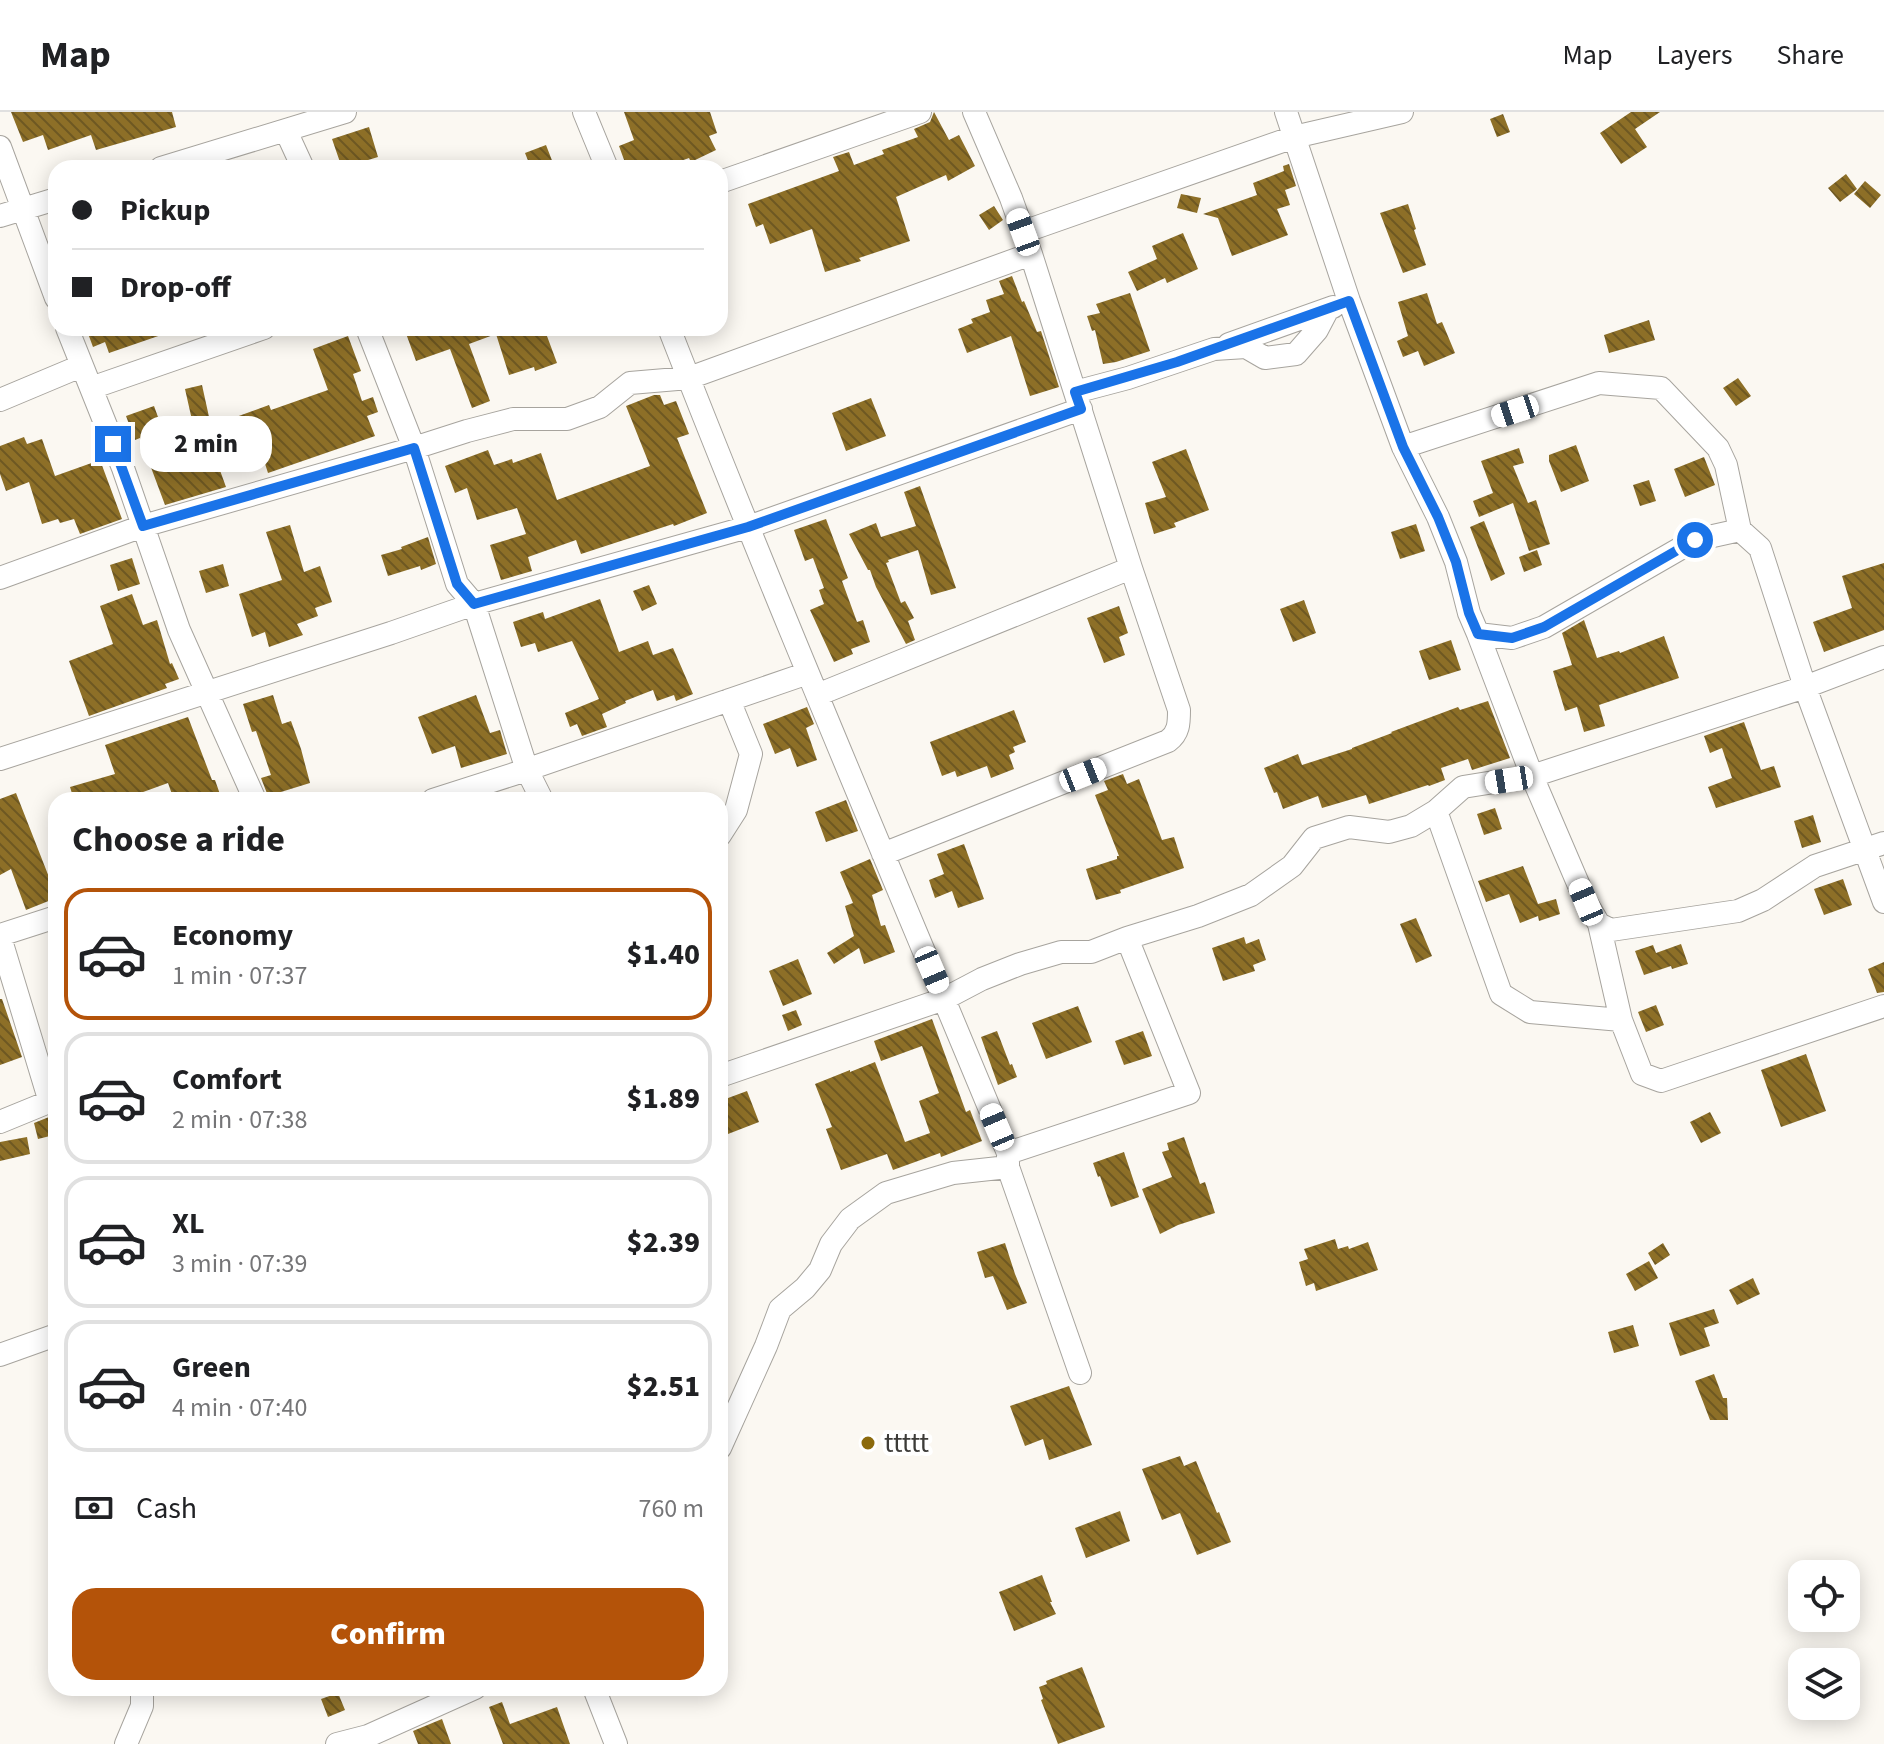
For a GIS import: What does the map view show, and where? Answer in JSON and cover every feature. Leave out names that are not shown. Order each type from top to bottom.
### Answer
[{"type":"street","points":[[188,160],[345,112]]},
{"type":"street","points":[[584,112],[604,160]]},
{"type":"street","points":[[728,179],[920,112]]},
{"type":"street","points":[[883,854],[1168,741],[1174,737],[1179,726],[1179,710],[1031,254],[974,112]]},
{"type":"street","points":[[1286,112],[1338,305],[1438,517],[1456,562],[1469,613],[1532,776],[1586,902],[1599,924],[1621,1020],[1642,1074],[1661,1081],[1884,1006]]},
{"type":"street","points":[[1023,232],[1294,137],[1402,112]]},
{"type":"street","points":[[286,131],[299,160]]},
{"type":"street","points":[[0,147],[48,276]]},
{"type":"street","points":[[0,216],[48,201]]},
{"type":"street","points":[[0,578],[143,526],[467,431],[513,419],[567,419],[600,407],[630,383],[689,378],[1031,254]]},
{"type":"street","points":[[1214,349],[1246,347],[1265,358],[1296,354],[1338,305]]},
{"type":"street","points":[[0,759],[474,604],[748,527],[1128,378],[1338,305]]},
{"type":"street","points":[[70,336],[123,468],[179,630],[251,792]]},
{"type":"street","points":[[91,388],[241,336]]},
{"type":"street","points":[[370,336],[414,448],[457,584],[474,604],[527,770],[538,792]]},
{"type":"street","points":[[672,336],[1008,1160],[1080,1373]]},
{"type":"street","points":[[0,400],[81,366]]},
{"type":"street","points":[[1403,447],[1599,383],[1661,388],[1718,448],[1726,465],[1740,530],[1760,548],[1805,687],[1874,847],[1884,902]]},
{"type":"street","points":[[1478,634],[1512,638],[1544,627],[1695,540],[1740,530]]},
{"type":"street","points":[[817,695],[1131,568]]},
{"type":"street","points":[[728,1073],[944,999],[1020,964],[1061,952],[1091,952],[1251,895],[1292,866],[1314,838],[1349,827],[1389,832],[1411,826],[1436,811],[1463,787],[1532,776],[1805,687],[1884,657]]},
{"type":"street","points":[[458,792],[808,673]]},
{"type":"street","points":[[728,822],[736,810],[751,754],[729,700]]},
{"type":"street","points":[[1436,811],[1501,994],[1530,1012],[1621,1020]]},
{"type":"street","points":[[1599,924],[1611,930],[1738,911],[1763,900],[1815,866],[1874,847]]},
{"type":"street","points":[[48,920],[0,936],[48,1085]]},
{"type":"street","points":[[728,1430],[780,1309],[805,1288],[820,1270],[831,1244],[850,1219],[886,1193],[1008,1160],[1189,1093],[1127,938]]},
{"type":"street","points":[[0,1122],[48,1103]]},
{"type":"street","points":[[0,1355],[48,1338]]},
{"type":"street","points":[[126,1744],[142,1706],[142,1696]]},
{"type":"street","points":[[337,1744],[368,1736],[457,1696]]},
{"type":"street","points":[[597,1696],[616,1744]]},
{"type":"building","points":[[11,112],[172,112],[176,127],[96,150],[91,135],[48,150],[43,135],[23,142]]},
{"type":"building","points":[[624,112],[710,112],[717,133],[709,136],[716,150],[695,160],[624,160],[619,146],[634,140]]},
{"type":"building","points":[[934,112],[949,140],[959,135],[975,166],[948,181],[946,175],[896,197],[910,241],[825,272],[812,229],[770,244],[763,224],[756,227],[748,204],[839,171],[833,157],[849,152],[854,165],[884,154],[882,150],[918,137],[914,129],[930,122]]},
{"type":"building","points":[[1631,112],[1660,112],[1635,129],[1647,147],[1621,164],[1600,133]]},
{"type":"building","points":[[1503,114],[1510,132],[1497,137],[1490,119]]},
{"type":"building","points":[[369,127],[378,157],[339,160],[332,139]]},
{"type":"building","points":[[546,145],[552,160],[528,160],[525,153]]},
{"type":"building","points":[[1289,164],[1296,186],[1285,190],[1290,205],[1277,209],[1288,235],[1232,256],[1218,218],[1203,214],[1257,195],[1253,183],[1284,171],[1283,166]]},
{"type":"building","points":[[1846,174],[1857,189],[1840,202],[1828,188]]},
{"type":"building","points":[[1865,181],[1881,195],[1870,208],[1854,194]]},
{"type":"building","points":[[1181,194],[1201,198],[1197,213],[1177,208]]},
{"type":"building","points":[[1408,204],[1426,265],[1403,273],[1380,213]]},
{"type":"building","points":[[994,206],[1003,220],[989,230],[979,215]]},
{"type":"building","points":[[1183,233],[1198,269],[1167,283],[1165,278],[1137,291],[1128,272],[1157,259],[1152,246]]},
{"type":"building","points":[[1012,276],[1037,332],[1041,331],[1059,387],[1030,396],[1011,336],[967,353],[958,329],[973,323],[971,319],[990,312],[986,300],[1004,294],[999,281]]},
{"type":"building","points":[[1130,293],[1150,351],[1103,364],[1095,330],[1092,331],[1087,316],[1100,313],[1096,304]]},
{"type":"building","points":[[1427,293],[1437,324],[1442,322],[1455,353],[1424,366],[1418,351],[1403,357],[1397,341],[1408,336],[1398,302]]},
{"type":"building","points":[[1649,320],[1655,340],[1609,353],[1604,335]]},
{"type":"building","points":[[89,336],[158,336],[109,353],[105,342],[93,347]]},
{"type":"building","points":[[348,336],[361,371],[353,374],[362,401],[373,397],[378,412],[367,416],[375,436],[268,473],[256,436],[213,451],[226,487],[165,505],[140,438],[135,440],[126,416],[154,406],[166,439],[194,429],[185,389],[202,385],[211,426],[269,405],[271,410],[328,390],[313,349]]},
{"type":"building","points":[[407,336],[491,336],[469,344],[490,401],[472,408],[450,349],[416,361]]},
{"type":"building","points":[[497,336],[547,336],[557,363],[535,371],[534,367],[509,375]]},
{"type":"building","points":[[1738,378],[1751,396],[1736,406],[1723,388]]},
{"type":"building","points":[[660,395],[664,405],[676,401],[689,434],[677,438],[707,513],[581,554],[576,540],[528,557],[532,571],[501,580],[490,545],[526,534],[517,508],[477,520],[467,488],[455,493],[445,466],[488,450],[494,465],[512,459],[513,463],[541,453],[557,500],[650,466],[626,406]]},
{"type":"building","points":[[871,398],[886,436],[846,451],[832,413]]},
{"type":"building","points":[[24,437],[27,444],[42,439],[55,476],[100,460],[122,519],[80,534],[74,519],[60,523],[58,519],[42,524],[29,482],[6,491],[0,474],[0,446]]},
{"type":"building","points":[[1576,445],[1589,481],[1561,492],[1549,455]]},
{"type":"building","points":[[1519,448],[1524,463],[1513,466],[1528,503],[1536,500],[1550,544],[1529,551],[1513,503],[1479,517],[1473,501],[1493,493],[1481,461]]},
{"type":"building","points":[[1186,449],[1209,510],[1154,534],[1145,503],[1166,497],[1152,462]]},
{"type":"building","points":[[1704,457],[1715,485],[1685,497],[1674,469]]},
{"type":"building","points":[[1649,480],[1656,501],[1640,506],[1633,485]]},
{"type":"building","points":[[920,486],[956,588],[931,595],[918,550],[888,560],[886,563],[901,603],[905,601],[914,618],[908,621],[915,640],[906,644],[849,534],[876,523],[881,537],[916,526],[904,492]]},
{"type":"building","points":[[826,519],[848,578],[842,581],[857,622],[863,620],[870,642],[851,649],[853,654],[834,662],[810,610],[824,604],[819,590],[824,588],[813,558],[805,561],[794,530]]},
{"type":"building","points":[[1484,521],[1505,574],[1491,581],[1470,527]]},
{"type":"building","points":[[1416,524],[1425,551],[1400,559],[1391,532]]},
{"type":"building","points":[[290,525],[304,572],[320,566],[332,602],[315,608],[318,616],[297,624],[303,635],[269,647],[265,632],[252,637],[239,594],[282,580],[266,532]]},
{"type":"building","points":[[428,537],[436,564],[388,576],[381,555]]},
{"type":"building","points":[[1537,550],[1542,565],[1524,572],[1519,557]]},
{"type":"building","points":[[132,558],[140,584],[118,591],[110,565]]},
{"type":"building","points":[[1884,563],[1884,630],[1824,652],[1813,622],[1852,608],[1842,576]]},
{"type":"building","points":[[223,564],[229,586],[206,593],[199,571]]},
{"type":"building","points":[[649,585],[657,604],[642,611],[633,591]]},
{"type":"building","points":[[132,594],[143,625],[157,620],[170,664],[179,679],[165,684],[167,688],[89,716],[69,661],[113,644],[100,606]]},
{"type":"building","points":[[600,599],[619,652],[648,641],[653,655],[673,648],[693,694],[676,701],[674,695],[657,701],[653,690],[602,714],[607,727],[582,736],[577,724],[570,727],[565,713],[599,699],[572,641],[538,652],[535,643],[521,647],[513,622],[543,612],[545,619]]},
{"type":"building","points":[[1304,600],[1316,633],[1293,642],[1280,609]]},
{"type":"building","points":[[1119,606],[1128,633],[1119,637],[1125,655],[1104,663],[1087,618]]},
{"type":"building","points":[[1584,620],[1597,658],[1620,653],[1664,636],[1679,678],[1599,705],[1605,726],[1584,732],[1577,707],[1565,711],[1553,671],[1572,665],[1562,633]]},
{"type":"building","points":[[1451,640],[1461,670],[1429,680],[1419,651]]},
{"type":"building","points":[[273,695],[282,724],[291,721],[310,783],[281,792],[266,792],[261,778],[271,775],[243,704]]},
{"type":"building","points":[[476,695],[490,733],[500,730],[507,754],[461,768],[455,746],[432,754],[418,717]]},
{"type":"building","points":[[1488,701],[1510,758],[1472,770],[1468,759],[1441,768],[1445,780],[1369,804],[1366,795],[1322,808],[1318,796],[1283,809],[1264,768],[1298,754],[1302,765],[1352,749],[1458,707],[1460,710]]},
{"type":"building","points":[[807,707],[814,724],[806,728],[817,760],[797,767],[790,748],[775,754],[763,724]]},
{"type":"building","points":[[1014,710],[1026,742],[1013,747],[1015,752],[1009,755],[1014,769],[991,778],[987,766],[957,777],[955,771],[942,776],[930,742]]},
{"type":"building","points":[[188,717],[219,792],[171,792],[168,783],[143,792],[72,792],[70,787],[115,774],[105,745]]},
{"type":"building","points":[[1744,722],[1761,770],[1774,766],[1781,787],[1716,808],[1708,787],[1732,778],[1722,748],[1710,753],[1704,736]]},
{"type":"building","points":[[1123,774],[1127,784],[1139,779],[1162,840],[1174,837],[1184,868],[1096,900],[1086,869],[1119,856],[1095,795],[1108,790],[1104,781]]},
{"type":"building","points":[[16,793],[48,875],[48,901],[26,910],[11,869],[0,875],[0,799]]},
{"type":"building","points":[[846,800],[858,831],[826,842],[815,812]]},
{"type":"building","points":[[1495,808],[1502,829],[1484,835],[1477,814]]},
{"type":"building","points":[[1813,815],[1821,842],[1802,848],[1794,821]]},
{"type":"building","points":[[964,844],[984,899],[958,908],[952,891],[935,898],[929,880],[944,874],[937,854]]},
{"type":"building","points":[[870,859],[883,890],[872,895],[881,926],[885,925],[895,952],[864,964],[859,948],[834,964],[827,953],[854,936],[845,906],[853,903],[840,872]]},
{"type":"building","points":[[1523,866],[1538,904],[1556,899],[1560,914],[1539,921],[1538,916],[1520,923],[1509,894],[1486,902],[1478,881]]},
{"type":"building","points":[[1843,879],[1852,905],[1824,915],[1814,889]]},
{"type":"building","points":[[1416,918],[1432,956],[1416,963],[1400,924]]},
{"type":"building","points":[[1244,937],[1246,944],[1259,939],[1266,960],[1253,965],[1255,971],[1223,981],[1212,948]]},
{"type":"building","points":[[1681,944],[1688,964],[1644,975],[1635,951],[1653,945],[1656,953]]},
{"type":"building","points":[[798,959],[812,994],[783,1006],[769,971]]},
{"type":"building","points":[[1884,962],[1884,992],[1877,993],[1868,969]]},
{"type":"building","points":[[0,999],[22,1057],[0,1065]]},
{"type":"building","points":[[1656,1005],[1664,1025],[1646,1032],[1638,1012]]},
{"type":"building","points":[[1078,1006],[1092,1042],[1046,1059],[1032,1023]]},
{"type":"building","points":[[796,1010],[802,1025],[788,1031],[782,1015]]},
{"type":"building","points":[[932,1019],[966,1112],[970,1110],[982,1141],[941,1157],[940,1153],[893,1170],[887,1154],[841,1170],[826,1129],[832,1127],[815,1084],[875,1062],[905,1142],[930,1133],[919,1101],[939,1093],[922,1046],[881,1061],[874,1041]]},
{"type":"building","points":[[997,1031],[1017,1077],[998,1085],[981,1037]]},
{"type":"building","points":[[1143,1031],[1152,1056],[1124,1065],[1115,1041]]},
{"type":"building","points":[[1806,1054],[1826,1111],[1781,1127],[1761,1070]]},
{"type":"building","points":[[747,1091],[759,1122],[728,1134],[728,1098]]},
{"type":"building","points":[[1710,1112],[1721,1133],[1701,1143],[1690,1122]]},
{"type":"building","points":[[48,1117],[48,1136],[38,1139],[34,1123]]},
{"type":"building","points":[[27,1137],[30,1154],[0,1161],[0,1142]]},
{"type":"building","points":[[1184,1137],[1200,1184],[1205,1182],[1215,1213],[1160,1234],[1142,1189],[1172,1177],[1162,1152],[1169,1150],[1167,1143]]},
{"type":"building","points":[[1124,1152],[1139,1197],[1111,1207],[1093,1163]]},
{"type":"building","points":[[1335,1239],[1338,1249],[1348,1246],[1349,1249],[1368,1242],[1378,1270],[1316,1291],[1314,1283],[1306,1286],[1299,1262],[1308,1259],[1304,1249]]},
{"type":"building","points":[[1005,1243],[1027,1303],[1007,1310],[993,1276],[985,1278],[977,1252]]},
{"type":"building","points":[[1663,1243],[1670,1255],[1655,1265],[1648,1253]]},
{"type":"building","points":[[1649,1261],[1658,1278],[1635,1291],[1626,1274]]},
{"type":"building","points":[[1753,1278],[1760,1294],[1737,1305],[1729,1290]]},
{"type":"building","points":[[1714,1309],[1719,1323],[1704,1328],[1710,1346],[1680,1356],[1669,1323]]},
{"type":"building","points":[[1633,1325],[1639,1346],[1614,1353],[1608,1332]]},
{"type":"building","points":[[1714,1374],[1723,1398],[1727,1398],[1728,1420],[1710,1420],[1695,1381]]},
{"type":"building","points":[[1069,1386],[1092,1445],[1049,1460],[1043,1439],[1025,1446],[1010,1406]]},
{"type":"building","points":[[1180,1456],[1184,1466],[1196,1461],[1231,1542],[1197,1555],[1180,1513],[1162,1520],[1142,1469]]},
{"type":"building","points":[[1120,1511],[1130,1541],[1086,1558],[1075,1528]]},
{"type":"building","points":[[1042,1575],[1056,1614],[1014,1631],[999,1592]]},
{"type":"building","points":[[1082,1667],[1105,1727],[1058,1744],[1039,1687],[1047,1684],[1046,1681]]},
{"type":"building","points":[[339,1696],[345,1710],[328,1717],[321,1699]]},
{"type":"building","points":[[502,1702],[510,1724],[557,1707],[570,1744],[503,1744],[489,1707]]},
{"type":"building","points":[[442,1719],[451,1744],[418,1744],[413,1731]]},
{"type":"place","name":"ttttt","points":[[868,1443]]},
{"type":"route","points":[[113,444],[143,526],[414,448],[457,584],[474,604],[748,527],[1081,409],[1075,392],[1177,362],[1349,301],[1403,447],[1438,517],[1456,562],[1469,613],[1478,634],[1512,638],[1544,627],[1695,540]]}]
